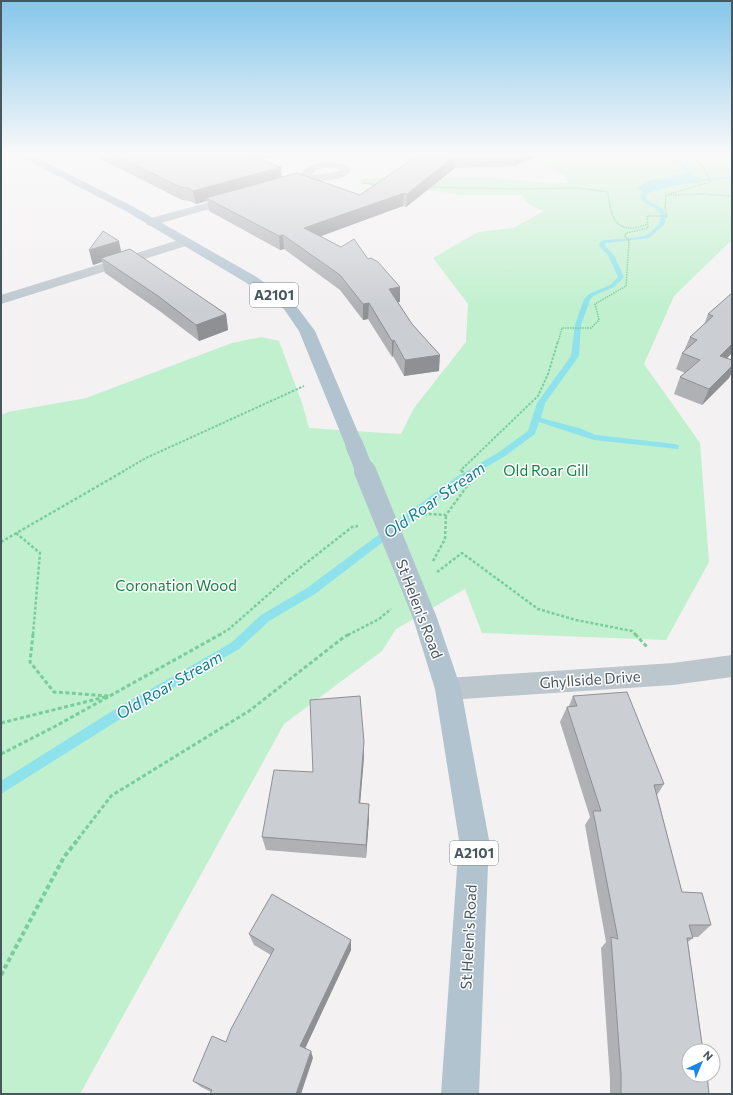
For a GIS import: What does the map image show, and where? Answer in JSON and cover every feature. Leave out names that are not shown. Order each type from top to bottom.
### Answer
[{"type":"main road","name":"St Helen's Road","points":[[124,206],[250,279],[289,306],[307,331],[425,618],[448,690],[474,840],[460,1094]]},
{"type":"street","points":[[151,222],[207,206]]},
{"type":"street","points":[[1,300],[185,242]]},
{"type":"street","name":"Ghyllside Drive","points":[[448,690],[673,674],[732,666]]},
{"type":"path","points":[[611,206],[613,218],[618,224],[629,228],[641,227],[648,224]]},
{"type":"path","points":[[432,564],[445,539],[446,515],[470,482],[461,470],[538,396],[548,374],[562,328],[591,328],[599,320],[595,304],[626,286],[629,240],[625,236],[626,233],[648,228],[647,216],[667,216],[665,206]]},
{"type":"path","points":[[1,542],[146,458],[326,376]]},
{"type":"path","points":[[429,514],[446,515]]},
{"type":"path","points":[[1,754],[54,727],[229,629],[286,579],[352,528]]},
{"type":"path","points":[[16,533],[40,553],[30,662],[54,692],[110,696]]},
{"type":"path","points":[[433,575],[462,554],[538,609],[576,620],[632,631],[673,674]]},
{"type":"path","points":[[1,975],[64,857],[111,796],[249,711],[344,637],[379,619],[397,604]]},
{"type":"path","points":[[1,723],[110,696]]},
{"type":"green space","name":"Coronation Wood","points":[[533,206],[732,206],[732,240],[674,296],[644,364],[700,443],[709,562],[666,640],[482,633],[465,589],[396,629],[382,651],[284,724],[80,1094],[1,1094],[1,415],[8,412],[86,398],[232,343],[261,337],[279,341],[302,403],[309,428],[401,434],[414,408],[466,342],[468,304],[433,258],[478,232],[513,228],[544,211]]},
{"type":"building","points":[[222,206],[367,206],[304,228],[341,247],[354,239],[368,259],[371,258],[378,262],[400,287],[389,289],[412,324],[440,355],[405,360],[394,340],[392,341],[369,303],[363,304],[340,275],[283,235],[279,236]]},
{"type":"building","points":[[103,231],[119,241],[89,250]]},
{"type":"building","points":[[130,249],[226,314],[196,325],[158,296],[101,258]]},
{"type":"building","points":[[732,293],[732,344],[720,356],[732,360],[732,366],[709,389],[680,377],[700,360],[682,353],[697,340],[690,337],[713,316],[708,314]]},
{"type":"building","points":[[627,692],[664,784],[654,785],[682,892],[702,893],[711,925],[689,925],[693,938],[687,938],[702,1043],[681,1043],[681,1083],[708,1083],[709,1094],[621,1094],[621,1074],[611,937],[618,939],[593,811],[601,811],[567,707],[577,706],[573,696]]},
{"type":"building","points":[[360,696],[364,742],[359,803],[369,804],[366,845],[262,837],[274,770],[313,772],[310,700]]},
{"type":"building","points":[[272,894],[351,940],[300,1046],[311,1051],[296,1094],[210,1094],[212,1090],[193,1081],[212,1036],[226,1042],[231,1029],[274,949],[249,934]]},
{"type":"waterway","name":"Old Roar Stream","points":[[536,419],[541,403],[575,356],[578,325],[587,299],[591,295],[612,286],[621,277],[611,255],[602,246],[603,242],[647,237],[662,224],[664,217],[661,210],[654,206]]},
{"type":"waterway","name":"Old Roar Stream","points":[[1,788],[113,717],[235,646],[265,618],[311,591],[458,480],[502,454],[532,432],[536,419]]},
{"type":"waterway","points":[[536,419],[576,430],[594,437],[675,447]]},
{"type":"park label","name":"Old Roar Gill","points":[[546,471]]}]
